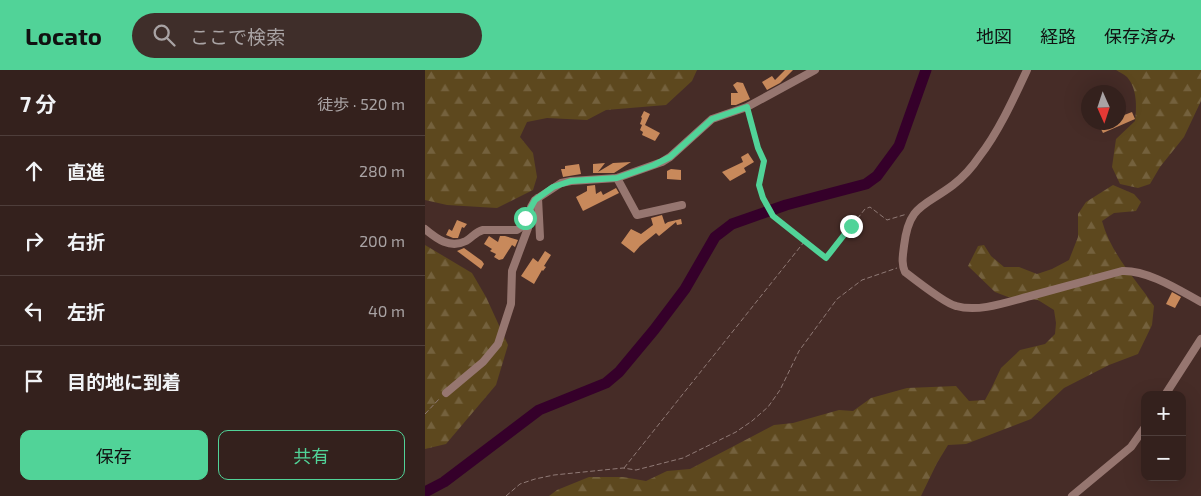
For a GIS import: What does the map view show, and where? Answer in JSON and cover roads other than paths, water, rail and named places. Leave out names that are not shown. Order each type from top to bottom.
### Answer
[{"type":"street","points":[[446,393],[483,362],[498,344],[511,304],[511,278],[527,228],[532,203],[553,187],[571,181],[617,178],[662,162],[712,119],[747,107],[815,70]]},
{"type":"street","points":[[1027,70],[980,157],[955,184],[915,211],[907,225],[902,266],[911,276],[944,300],[953,306],[964,308],[1003,303],[1122,271],[1132,270],[1149,276],[1201,302]]},
{"type":"street","points":[[617,178],[637,215],[682,204]]},
{"type":"street","points":[[538,198],[540,237]]},
{"type":"street","points":[[425,229],[444,243],[463,242],[478,231],[517,230],[529,213]]},
{"type":"street","points":[[1168,391],[1201,340]]},
{"type":"street","points":[[1072,496],[1131,447],[1141,433]]},
{"type":"waterway","points":[[425,492],[444,482],[539,410],[606,383],[619,372],[685,289],[715,237],[732,224],[786,205],[866,184],[877,176],[899,146],[926,70]]}]
